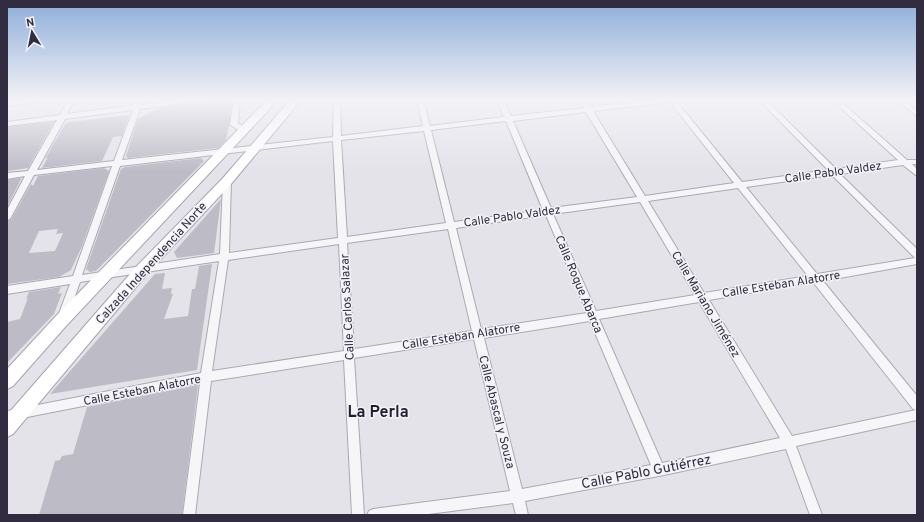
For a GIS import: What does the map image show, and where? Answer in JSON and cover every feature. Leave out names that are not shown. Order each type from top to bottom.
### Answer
[{"type":"main road","name":"Calzada Independencia Norte","points":[[7,381],[61,321],[251,123]]},
{"type":"main road","name":"Calzada Independencia Norte","points":[[7,428],[13,415],[142,270],[227,181],[276,123]]},
{"type":"street","points":[[7,217],[59,123]]},
{"type":"street","points":[[61,321],[132,123]]},
{"type":"street","points":[[234,123],[234,125],[245,130]]},
{"type":"street","name":"Calle Carlos Salazar","points":[[337,123],[358,515]]},
{"type":"street","name":"Calle Abascal y Souza","points":[[426,123],[522,515]]},
{"type":"street","points":[[7,176],[475,123]]},
{"type":"street","name":"Calle Roque Abarca","points":[[510,123],[658,470]]},
{"type":"street","name":"Calle Mariano Jiménez","points":[[596,123],[790,442],[816,515]]},
{"type":"street","points":[[691,123],[917,405]]},
{"type":"street","points":[[785,123],[917,255]]},
{"type":"street","points":[[861,123],[917,173]]},
{"type":"street","name":"Calle Pablo Valdez","points":[[7,290],[107,274],[548,211],[905,162],[917,162]]},
{"type":"street","points":[[189,515],[206,377],[224,257],[227,181]]},
{"type":"street","name":"Calle Esteban Alatorre","points":[[13,415],[206,377],[593,316],[917,261]]},
{"type":"street","name":"Calle Pablo Gutiérrez","points":[[373,515],[518,496],[658,470],[917,415]]},
{"type":"building","points":[[53,123],[28,168],[7,171],[7,127]]},
{"type":"building","points":[[126,123],[122,136],[113,137],[102,161],[42,168],[48,157],[45,159],[65,124]]},
{"type":"building","points":[[137,123],[229,123],[226,140],[218,148],[128,158],[126,156]]},
{"type":"building","points":[[201,158],[204,161],[96,271],[90,272],[86,269],[121,169],[125,167]]},
{"type":"building","points":[[104,168],[109,171],[82,246],[71,270],[59,277],[7,284],[7,221],[11,220],[31,184],[33,186],[38,176]],"holes":[[[58,229],[56,234],[63,233],[55,251],[29,253],[39,231]]]},
{"type":"building","points":[[21,179],[7,207],[7,180]]},
{"type":"building","points":[[221,199],[214,253],[177,258],[174,252]]},
{"type":"building","points":[[212,264],[197,370],[50,394],[155,274],[165,273],[162,289],[172,288],[171,294],[173,294],[164,319],[188,316],[192,289],[195,289],[199,266]]},
{"type":"building","points":[[61,287],[58,294],[62,293],[54,314],[7,363],[7,322],[20,319],[29,292]]},
{"type":"building","points":[[198,385],[182,515],[39,515],[55,461],[60,460],[62,456],[73,454],[87,407]]},
{"type":"district","name":"La Perla","points":[[378,411]]}]
